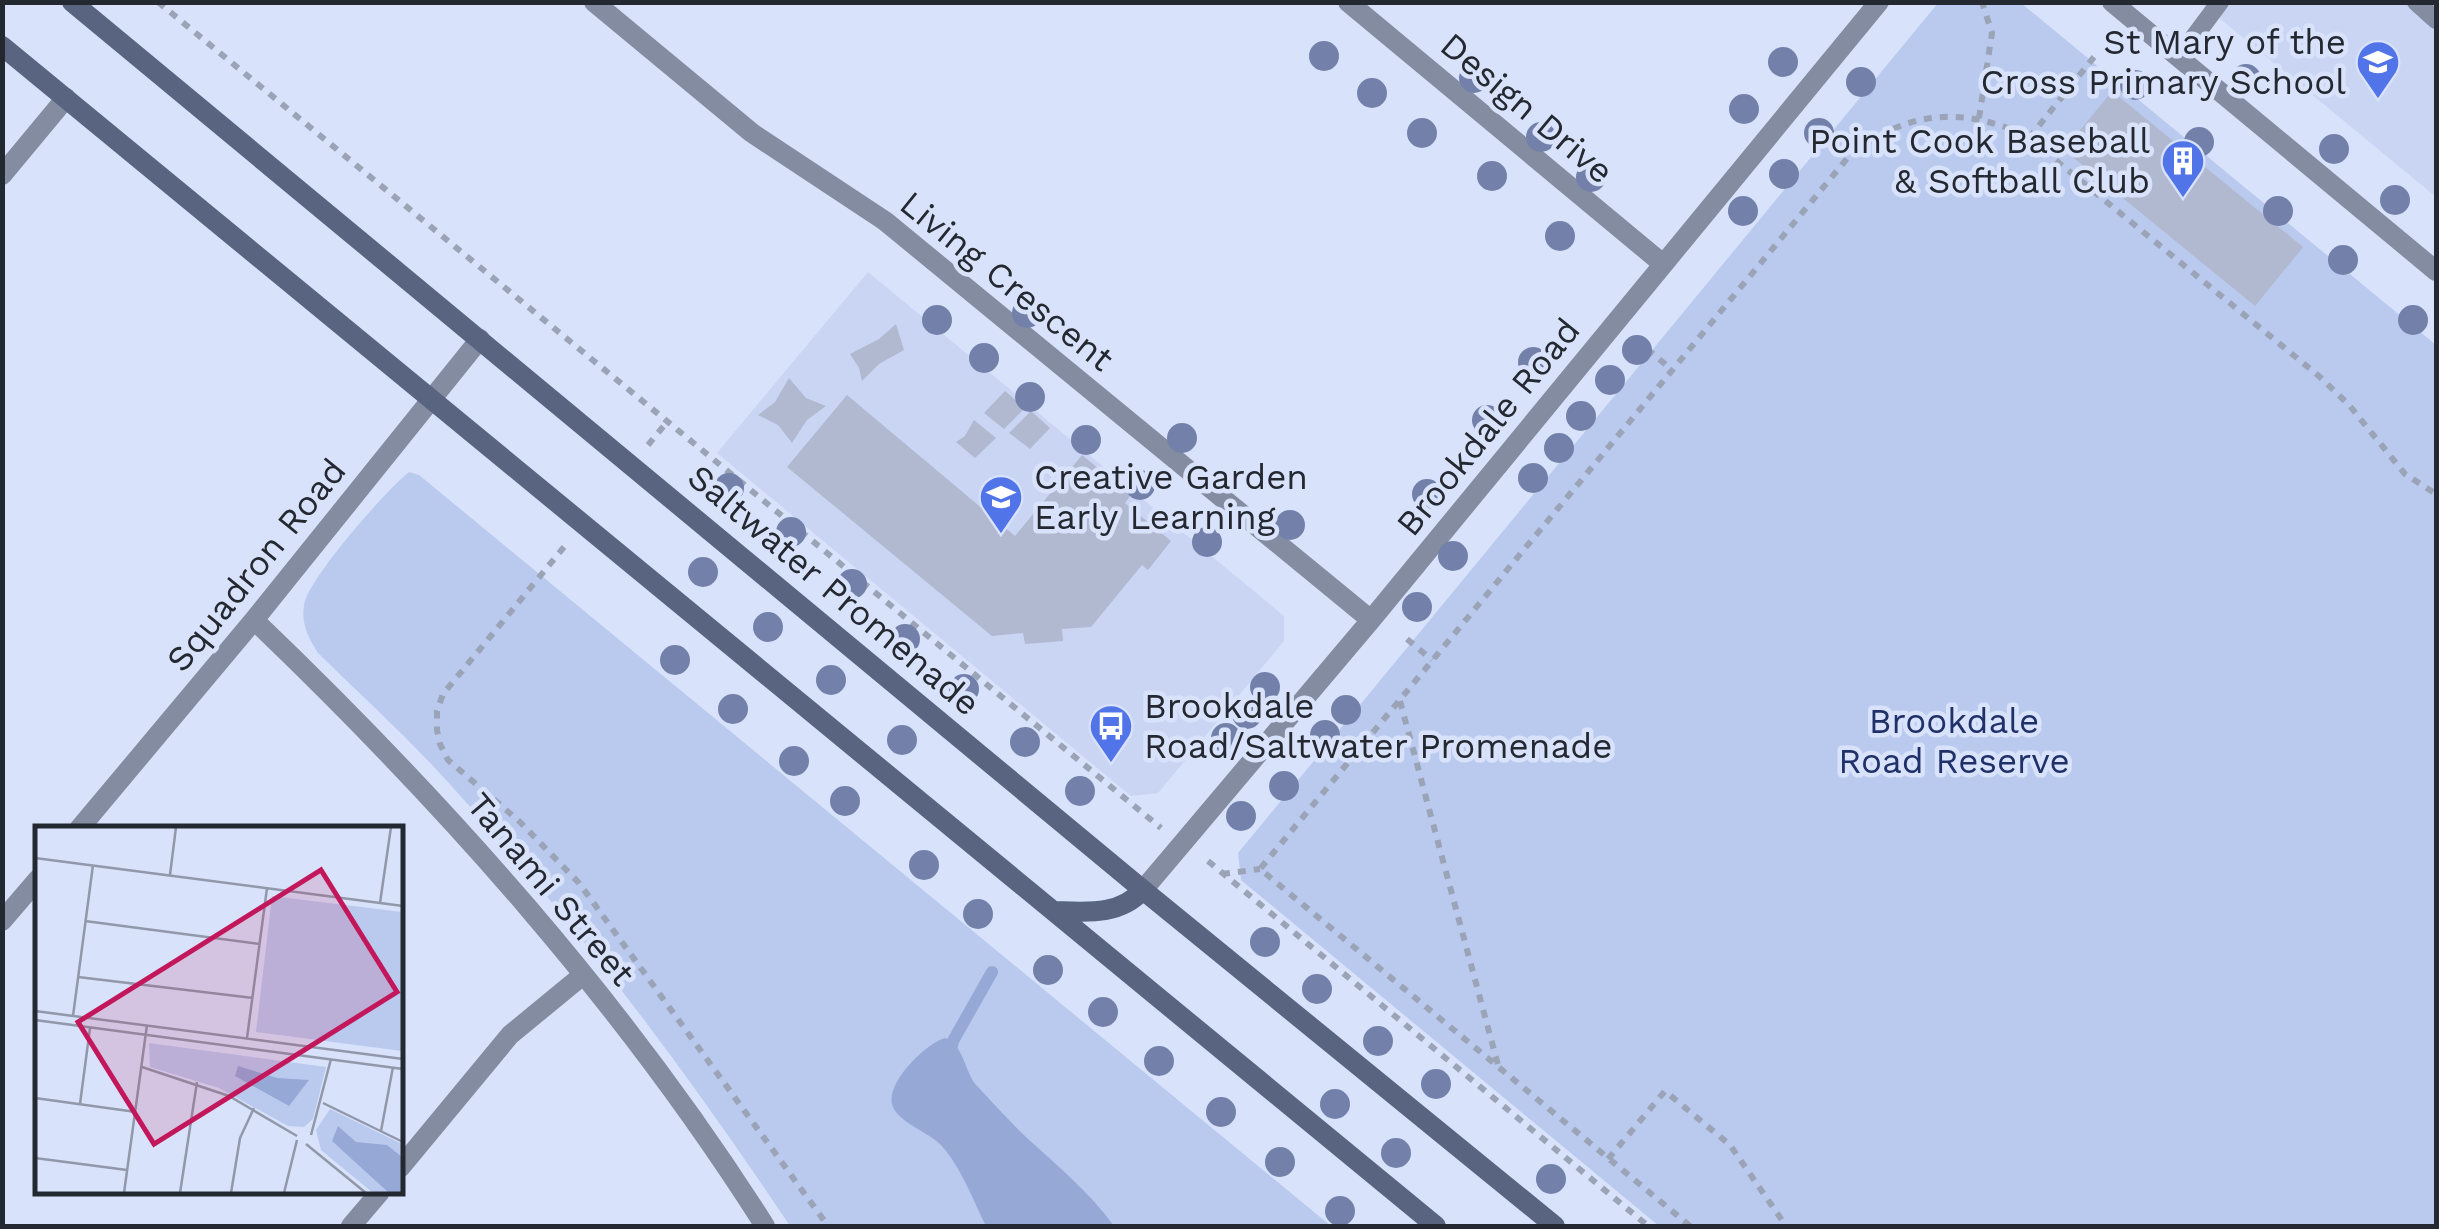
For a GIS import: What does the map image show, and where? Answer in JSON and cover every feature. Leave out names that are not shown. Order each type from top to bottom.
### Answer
[{"type":"street","name":"Saltwater Promenade","points":[[72,2],[1143,890],[1555,1226]]},
{"type":"street","name":"Living Crescent","points":[[594,2],[752,133],[896,230],[1372,620]]},
{"type":"street","name":"Design Drive","points":[[1348,2],[1664,264]]},
{"type":"street","name":"Brookdale Road","points":[[1143,890],[1372,620],[1879,2]]},
{"type":"street","points":[[2112,2],[2436,271]]},
{"type":"street","points":[[2,46],[1436,1226]]},
{"type":"street","points":[[2,174],[66,98]]},
{"type":"street","name":"Squadron Road","points":[[82,826],[480,340]]},
{"type":"street","name":"Tanami Street","points":[[254,620],[452,819],[583,975],[695,1123],[765,1226]]},
{"type":"street","points":[[4,916],[35,882]]},
{"type":"street","points":[[1054,911],[1104,912],[1134,900],[1143,890]]},
{"type":"street","points":[[402,1166],[510,1035],[583,975]]},
{"type":"street","points":[[351,1226],[378,1194]]},
{"type":"lane","points":[[2178,57],[2220,2]]},
{"type":"lane","points":[[2416,2],[2436,20]]},
{"type":"path","points":[[158,2],[1144,817],[1222,874],[1648,1226]]},
{"type":"path","points":[[1979,119],[1992,33],[1982,2]]},
{"type":"path","points":[[2029,139],[2094,58]]},
{"type":"path","points":[[1222,874],[1260,869],[1850,155],[1872,138],[1922,118],[1979,119],[2000,124],[2029,139],[2320,377],[2405,474],[2436,494]]},
{"type":"path","points":[[1647,349],[1671,369]]},
{"type":"path","points":[[632,464],[667,422]]},
{"type":"path","points":[[582,525],[444,694],[437,711],[440,744],[463,776],[520,822],[579,884],[828,1226]]},
{"type":"path","points":[[1407,639],[1432,660]]},
{"type":"path","points":[[1400,699],[1499,1068]]},
{"type":"path","points":[[1260,869],[1690,1226]]},
{"type":"path","points":[[1608,1158],[1665,1091],[1730,1145],[1786,1226]]},
{"type":"shaded area","name":"St Mary of the Cross Primary School","points":[[2201,3],[2436,3],[2436,197]]},
{"type":"shaded area","name":"Creative Garden Early Learning","points":[[868,272],[1284,616],[1284,641],[1158,793],[1131,796],[717,453]]},
{"type":"shaded area","points":[[945,1038],[957,1047],[978,1087],[1084,1191],[1114,1226],[986,1226],[961,1173],[941,1145],[902,1118],[893,1107],[894,1088],[908,1066]]},
{"type":"green space","name":"Brookdale Road Reserve","points":[[1938,3],[2021,3],[2436,345],[2436,1226],[1659,1226],[1241,880],[1238,853]]},
{"type":"green space","points":[[409,472],[419,475],[1331,1226],[790,1226],[669,1054],[540,888],[447,781],[318,653],[311,641],[303,615],[311,588],[351,533]]},
{"type":"building","name":"Point Cook Baseball & Softball Club","points":[[2112,91],[2303,247],[2255,306],[2064,150]]},
{"type":"building","points":[[896,324],[904,350],[879,364],[862,381],[850,354],[879,339]]},
{"type":"building","points":[[789,378],[806,398],[826,406],[807,420],[792,443],[778,425],[758,415],[775,402]]},
{"type":"building","points":[[1005,391],[1025,408],[1004,429],[984,413]]},
{"type":"building","points":[[847,395],[1015,536],[1082,455],[1131,495],[1125,503],[1171,541],[1148,570],[1142,565],[1091,627],[1062,629],[1063,641],[1025,644],[1023,633],[992,636],[787,467]]},
{"type":"building","points":[[1031,411],[1050,428],[1030,449],[1009,433]]},
{"type":"building","points":[[974,420],[996,438],[975,458],[956,442],[965,436]]},
{"type":"waterway","points":[[950,1054],[953,1041],[992,972]]},
{"type":"place","name":"St Mary of the Cross Primary School","points":[[2378,100]]},
{"type":"place","name":"Point Cook Baseball & Softball Club","points":[[2183,199]]},
{"type":"place","name":"Creative Garden Early Learning","points":[[1001,535]]},
{"type":"place","name":"Brookdale Road/Saltwater Promenade","points":[[1111,764]]}]
